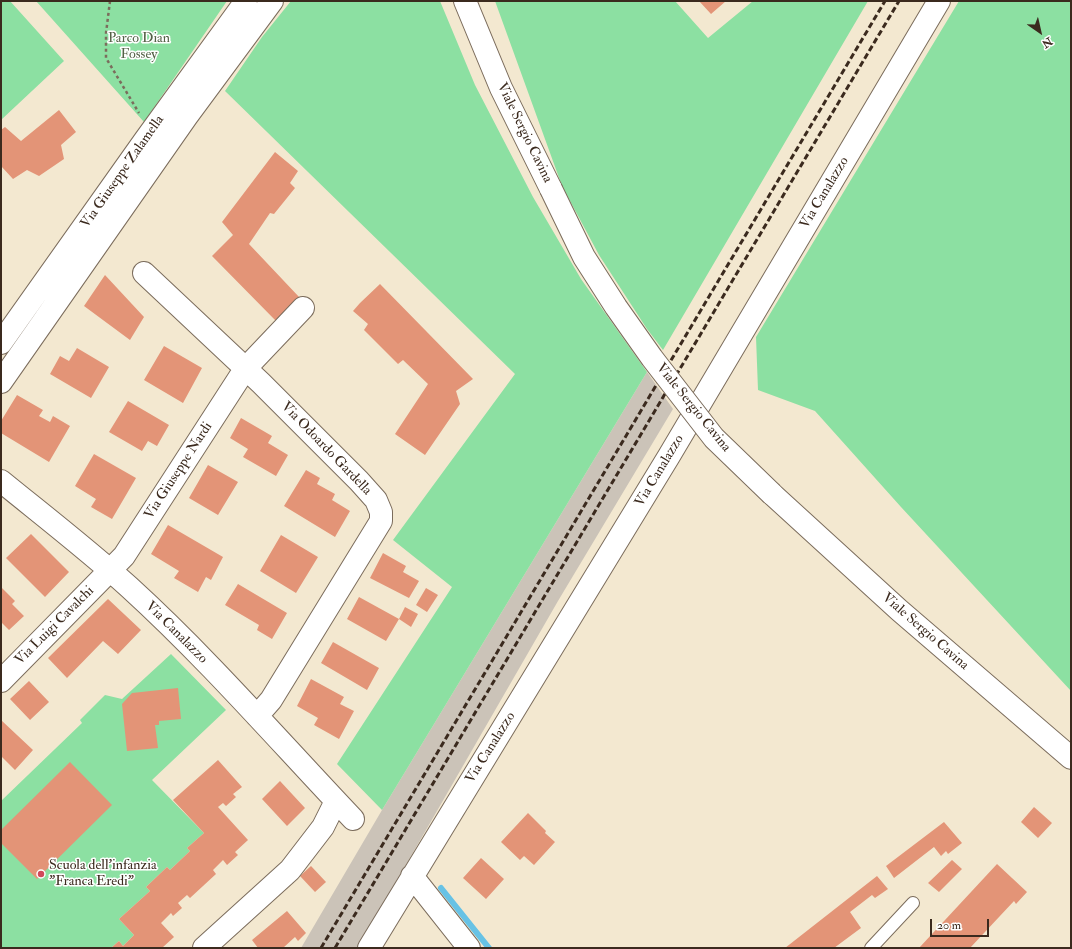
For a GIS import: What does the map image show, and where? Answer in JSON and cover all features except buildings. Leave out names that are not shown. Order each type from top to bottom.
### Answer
[{"type":"street","name":"Via Giuseppe Zalamella","points":[[1,343],[246,1]]},
{"type":"street","name":"Via Giuseppe Zalamella","points":[[188,116],[199,87],[259,1]]},
{"type":"street","name":"Via Giuseppe Zalamella","points":[[1,382],[188,116],[272,1]]},
{"type":"street","name":"Viale Sergio Cavina","points":[[465,1],[501,88],[584,257],[616,307],[652,358],[714,438],[772,494],[899,610],[1071,758]]},
{"type":"street","name":"Via Canalazzo","points":[[369,948],[670,456],[939,1]]},
{"type":"street","name":"Via Odoardo Gardella","points":[[144,273],[261,383],[359,481],[376,500],[381,512],[381,521],[271,700],[256,716]]},
{"type":"street","points":[[1,359],[29,320],[37,304],[39,290]]},
{"type":"street","name":"Via Giuseppe Nardi","points":[[110,571],[124,556],[245,369],[303,308]]},
{"type":"street","name":"Via Canalazzo","points":[[1,481],[90,552],[177,633],[353,819]]},
{"type":"street","name":"Via Luigi Cavalchi","points":[[1,681],[110,571]]},
{"type":"street","points":[[204,948],[290,870],[323,827],[336,801]]},
{"type":"street","points":[[412,876],[469,948]]},
{"type":"lane","points":[[871,948],[913,903]]},
{"type":"path","points":[[110,1],[106,33],[106,58],[140,115]]},
{"type":"shaded area","points":[[647,372],[673,409],[558,601],[358,948],[301,948],[382,810]]},
{"type":"green space","points":[[1,1],[10,1],[64,61],[1,120]]},
{"type":"green space","name":"Parco Dian Fossey","points":[[36,1],[227,1],[144,122]]},
{"type":"green space","points":[[291,1],[440,1],[475,85],[533,197],[581,279],[647,372],[382,810],[337,764],[452,587],[393,540],[515,374],[225,91],[262,37]]},
{"type":"green space","points":[[495,1],[675,1],[708,38],[753,1],[868,1],[663,350],[647,329],[599,255],[562,186]]},
{"type":"green space","points":[[959,1],[1071,1],[1071,691],[901,507],[815,411],[758,390],[756,337]]},
{"type":"green space","points":[[171,654],[226,710],[152,780],[204,833],[187,848],[190,851],[170,870],[167,867],[146,887],[150,891],[119,919],[134,935],[123,946],[119,941],[111,948],[1,948],[1,801],[82,723],[80,720],[105,695],[122,699]]},
{"type":"waterway","points":[[441,888],[489,948]]},
{"type":"railway","points":[[321,948],[885,1]]},
{"type":"railway","points":[[335,948],[899,1]]},
{"type":"place","name":"Scuola dell'infanzia \"Franca Eredi\"","points":[[41,874]]}]
